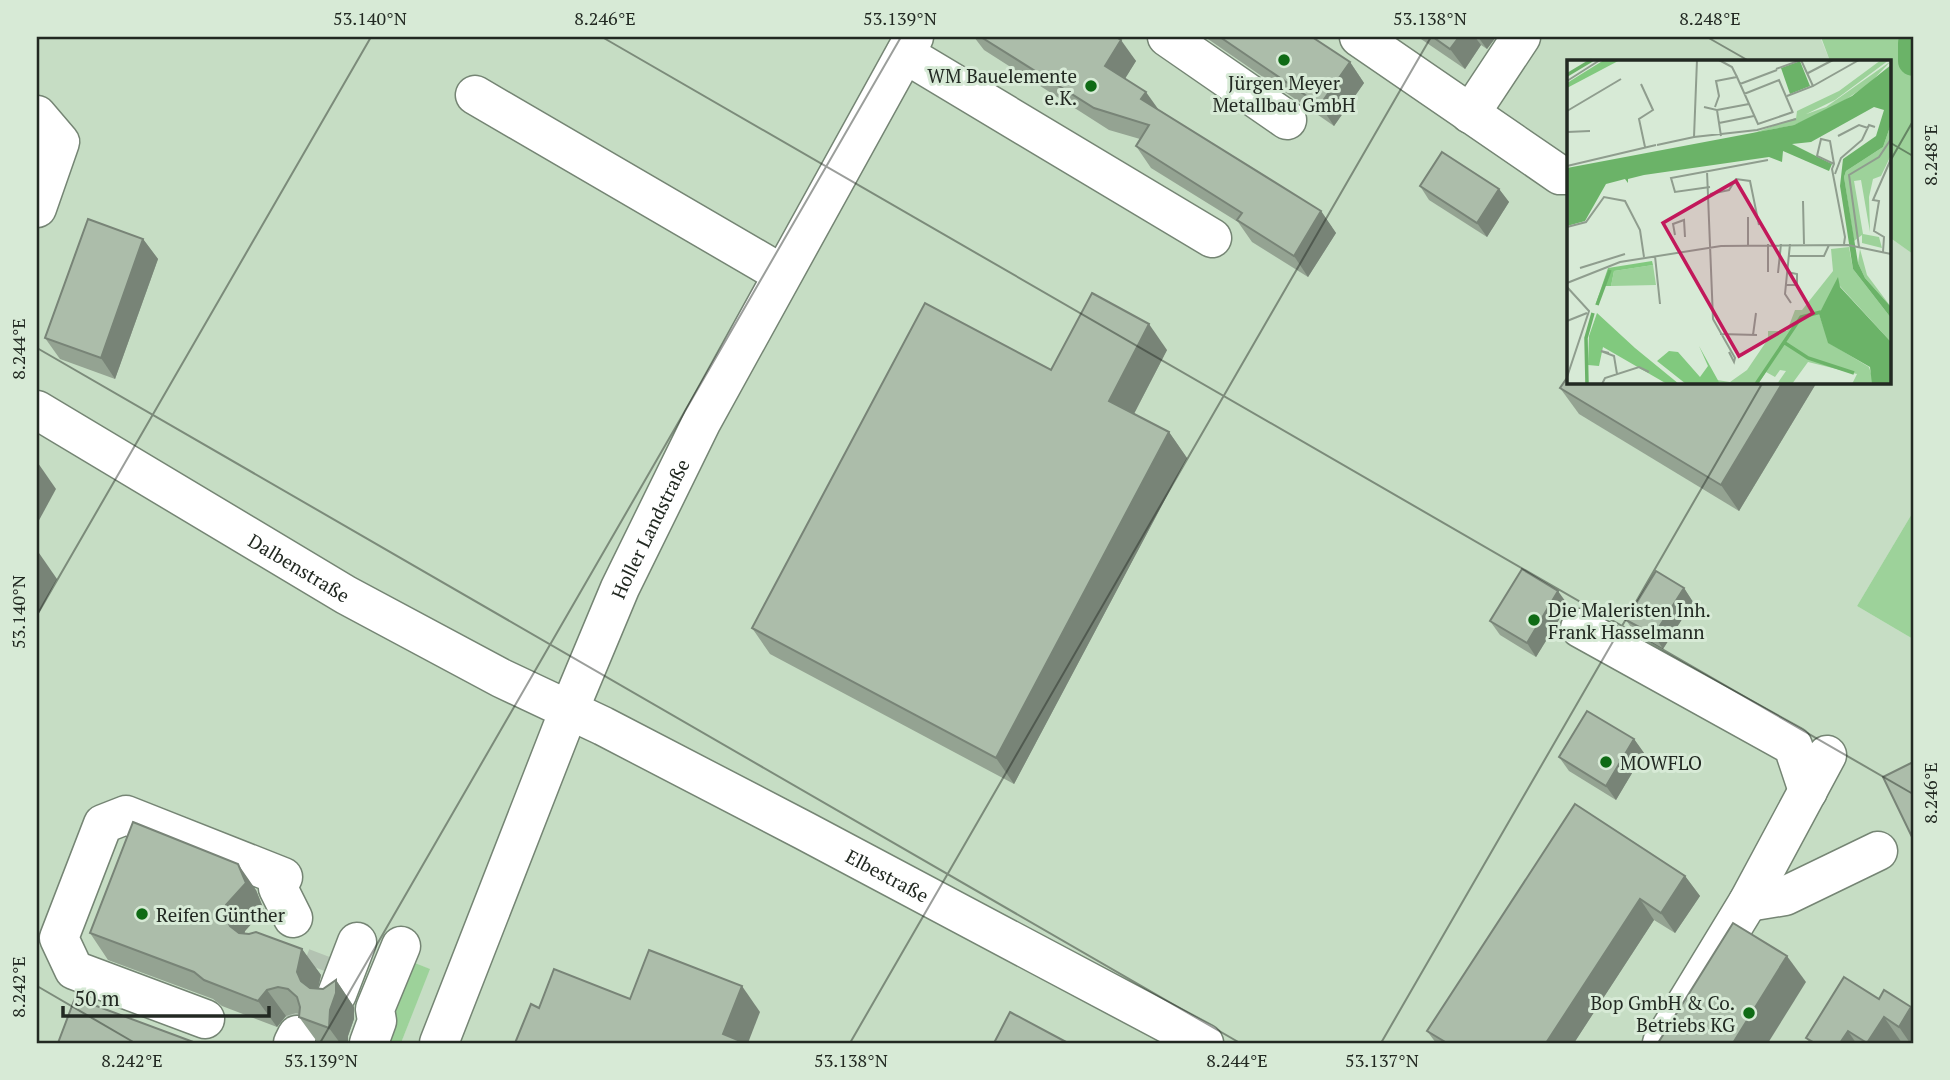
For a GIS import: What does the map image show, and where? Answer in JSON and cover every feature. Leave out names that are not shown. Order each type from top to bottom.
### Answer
[{"type":"street","points":[[1167,37],[1287,120]]},
{"type":"street","points":[[1359,37],[1560,174],[1567,175]]},
{"type":"street","points":[[1470,114],[1521,37]]},
{"type":"street","points":[[910,45],[1212,239]]},
{"type":"street","name":"Holler Landstraße","points":[[439,1043],[569,710],[620,588],[676,471],[910,45]]},
{"type":"street","points":[[475,95],[782,274]]},
{"type":"street","points":[[37,115],[60,142],[37,208]]},
{"type":"street","name":"Dalbenstraße","points":[[37,410],[346,595],[501,678],[569,710]]},
{"type":"street","points":[[1580,628],[1793,746],[1808,791]]},
{"type":"street","name":"Elbestraße","points":[[569,710],[805,831],[1204,1043]]},
{"type":"street","points":[[1662,1043],[1748,902],[1828,755]]},
{"type":"street","points":[[205,1018],[74,970],[59,938],[103,824],[126,815],[283,877],[272,917]]},
{"type":"street","points":[[1748,902],[1785,896],[1878,851]]},
{"type":"street","points":[[346,997],[359,946],[376,1009],[377,1021],[369,1043]]},
{"type":"shaded area","points":[[37,37],[1820,37],[1830,60],[1567,60],[1567,383],[1890,383],[1890,238],[1912,253],[1913,512],[1857,606],[1913,639],[1913,1043],[401,1043],[429,969],[410,961],[384,1043],[37,1043]]},
{"type":"green space","points":[[1821,37],[1913,37],[1913,254],[1890,238],[1890,60],[1830,60]]},
{"type":"green space","points":[[1913,512],[1913,639],[1857,606]]},
{"type":"green space","points":[[410,961],[430,969],[401,1043],[384,1043],[390,1014]]},
{"type":"building","points":[[981,37],[1116,37],[1121,40],[1105,66],[1146,92],[1141,99],[1321,211],[1294,256],[1237,220],[1242,213],[1136,146],[1149,125],[1094,108]]},
{"type":"building","name":"Jürgen Meyer Metallbau GmbH","points":[[1220,37],[1312,37],[1350,62],[1320,105]]},
{"type":"building","points":[[1433,37],[1459,37],[1450,49]]},
{"type":"building","points":[[1442,152],[1499,189],[1477,223],[1420,186]]},
{"type":"building","points":[[88,219],[143,239],[101,358],[45,338]]},
{"type":"building","points":[[1092,293],[1149,324],[1109,401],[1169,432],[996,758],[752,628],[925,303],[1051,370]]},
{"type":"building","points":[[1567,378],[1567,383],[1782,383],[1721,485],[1560,388]]},
{"type":"building","points":[[1522,569],[1558,591],[1527,643],[1490,621]]},
{"type":"building","points":[[1656,571],[1684,588],[1654,635],[1626,620]]},
{"type":"building","name":"MOWFLO","points":[[1587,711],[1634,739],[1606,786],[1559,757]]},
{"type":"building","points":[[1913,762],[1913,839],[1883,777]]},
{"type":"building","points":[[1575,804],[1685,876],[1661,913],[1640,899],[1546,1043],[1447,1043],[1427,1031]]},
{"type":"building","points":[[133,822],[238,864],[246,883],[226,905],[225,916],[230,926],[239,933],[256,932],[302,949],[297,972],[301,981],[310,988],[323,989],[336,980],[329,1028],[299,1017],[297,997],[288,989],[278,987],[267,990],[258,1001],[204,980],[194,972],[90,933]]},
{"type":"building","points":[[1733,923],[1787,956],[1733,1043],[1658,1043]]},
{"type":"building","points":[[649,950],[742,986],[723,1034],[745,1043],[515,1043],[531,1004],[539,1008],[554,969],[630,999]]},
{"type":"building","points":[[1844,977],[1879,999],[1884,990],[1911,1007],[1899,1027],[1884,1017],[1867,1043],[1848,1031],[1840,1043],[1815,1043],[1806,1038]]},
{"type":"building","points":[[75,998],[196,1043],[58,1043]]},
{"type":"building","points":[[1010,1012],[1068,1043],[994,1043]]},
{"type":"waterway","points":[[1913,43],[1913,61]]},
{"type":"tunnel","points":[[301,1023],[327,956]]},
{"type":"place","name":"Jürgen Meyer Metallbau GmbH","points":[[1284,60]]},
{"type":"place","name":"WM Bauelemente e.K.","points":[[1091,86]]},
{"type":"place","name":"Die Maleristen Inh. Frank Hasselmann","points":[[1534,620]]},
{"type":"place","name":"MOWFLO","points":[[1606,762]]},
{"type":"place","name":"Reifen Günther","points":[[142,914]]},
{"type":"place","name":"Bop GmbH & Co. Betriebs KG","points":[[1749,1013]]}]
